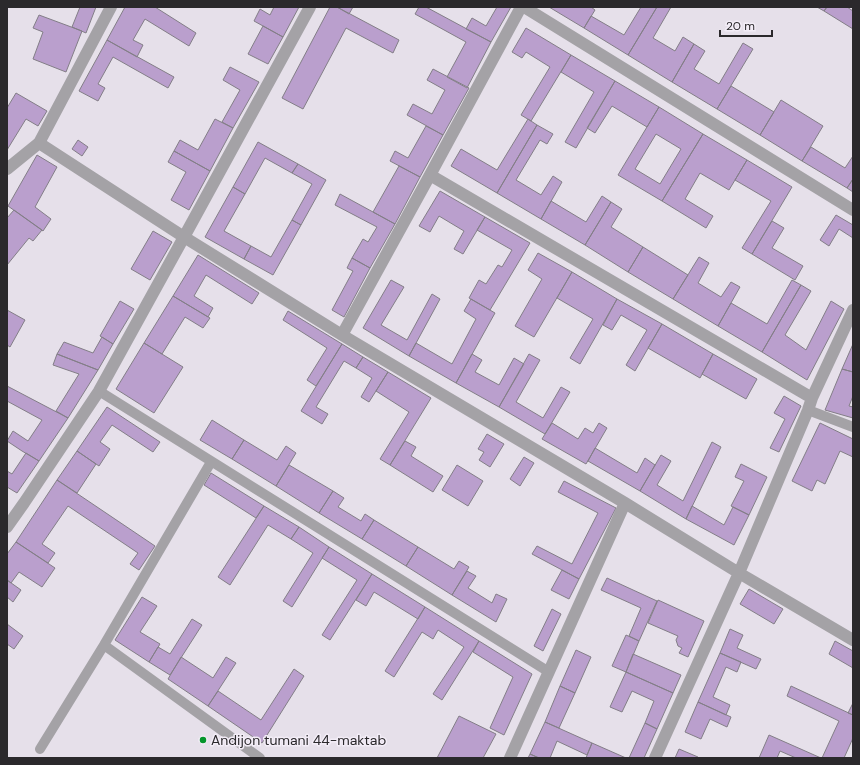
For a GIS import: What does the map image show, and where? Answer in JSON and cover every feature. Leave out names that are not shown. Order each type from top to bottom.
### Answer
[{"type":"street","points":[[7,169],[39,143],[112,7]]},
{"type":"street","points":[[7,527],[99,391],[310,7]]},
{"type":"street","points":[[342,335],[521,7]]},
{"type":"street","points":[[524,7],[853,210]]},
{"type":"street","points":[[39,143],[184,237],[342,335],[853,640]]},
{"type":"street","points":[[430,175],[812,398]]},
{"type":"street","points":[[655,758],[739,572],[812,398],[853,310]]},
{"type":"street","points":[[510,758],[625,503]]},
{"type":"lane","points":[[99,391],[549,672]]},
{"type":"lane","points":[[808,410],[853,427]]},
{"type":"lane","points":[[40,749],[104,645],[211,462]]},
{"type":"lane","points":[[104,645],[260,758]]},
{"type":"building","points":[[80,7],[96,7],[86,33],[72,27]]},
{"type":"building","points":[[125,7],[155,7],[196,33],[189,46],[145,19],[133,40],[143,45],[137,57],[107,40]]},
{"type":"building","points":[[274,7],[299,7],[283,37],[254,21],[260,9],[270,15]]},
{"type":"building","points":[[330,7],[337,7],[399,40],[393,53],[346,28],[303,109],[282,98]]},
{"type":"building","points":[[337,7],[353,7],[349,14]]},
{"type":"building","points":[[419,7],[426,7],[491,42],[467,88],[447,77],[466,42],[415,14]]},
{"type":"building","points":[[497,7],[511,7],[491,42],[466,29],[472,18],[486,26]]},
{"type":"building","points":[[549,7],[591,7],[595,10],[584,28]]},
{"type":"building","points":[[641,7],[657,7],[628,55],[584,28],[591,16],[624,35]]},
{"type":"building","points":[[657,7],[671,7],[653,38],[675,51],[683,37],[694,44],[672,82],[628,55]]},
{"type":"building","points":[[817,7],[827,7],[824,11]]},
{"type":"building","points":[[827,7],[847,7],[853,11],[853,29],[824,11]]},
{"type":"building","points":[[39,15],[82,31],[66,72],[33,59],[43,32],[33,28]]},
{"type":"building","points":[[263,26],[283,37],[268,64],[248,54]]},
{"type":"building","points":[[526,28],[571,55],[531,121],[521,115],[550,67],[526,52],[522,58],[512,52]]},
{"type":"building","points":[[107,40],[174,77],[168,88],[113,57],[98,84],[105,88],[98,101],[79,91]]},
{"type":"building","points":[[743,43],[753,49],[717,109],[672,82],[694,44],[705,51],[694,69],[719,84]]},
{"type":"building","points":[[571,55],[615,81],[576,148],[565,142],[594,92],[561,72]]},
{"type":"building","points":[[230,67],[259,82],[233,128],[222,122],[240,90],[223,80]]},
{"type":"building","points":[[433,69],[469,88],[443,135],[407,115],[413,104],[432,114],[445,90],[427,80]]},
{"type":"building","points":[[615,81],[659,107],[647,127],[612,106],[595,133],[587,128]]},
{"type":"building","points":[[731,86],[774,112],[760,135],[717,109]]},
{"type":"building","points":[[16,93],[47,111],[38,126],[26,119],[7,150],[7,108]]},
{"type":"building","points":[[781,100],[823,126],[802,161],[760,135]]},
{"type":"building","points":[[659,107],[703,134],[662,201],[618,175]],"holes":[[[656,134],[681,149],[660,184],[635,169]]]},
{"type":"building","points":[[215,119],[233,128],[210,171],[174,151],[180,140],[198,150]]},
{"type":"building","points":[[528,119],[537,125],[497,193],[451,166],[461,149],[497,170]]},
{"type":"building","points":[[537,125],[553,134],[547,144],[540,140],[516,180],[541,195],[553,176],[562,182],[541,219],[497,193]]},
{"type":"building","points":[[426,126],[443,135],[420,177],[390,161],[395,151],[408,158]]},
{"type":"building","points":[[703,134],[747,160],[729,190],[700,173],[685,199],[713,216],[706,228],[662,201]]},
{"type":"building","points":[[78,140],[88,147],[82,156],[72,149]]},
{"type":"building","points":[[258,142],[298,164],[292,173],[265,158],[245,194],[233,187]]},
{"type":"building","points":[[811,147],[845,168],[853,156],[853,179],[847,188],[802,161]]},
{"type":"building","points":[[174,151],[210,171],[189,210],[171,200],[186,172],[168,162]]},
{"type":"building","points":[[37,155],[57,167],[35,207],[51,219],[43,231],[8,206]]},
{"type":"building","points":[[747,160],[792,187],[752,254],[742,248],[771,201],[735,180]]},
{"type":"building","points":[[298,164],[326,180],[301,225],[292,220],[312,184],[292,173]]},
{"type":"building","points":[[399,166],[420,177],[395,224],[373,212]]},
{"type":"building","points":[[853,179],[853,192],[847,188]]},
{"type":"building","points":[[233,187],[245,194],[224,231],[251,246],[244,259],[205,237]]},
{"type":"building","points":[[440,191],[485,217],[463,254],[454,249],[464,231],[439,216],[430,232],[419,226]]},
{"type":"building","points":[[340,194],[395,224],[370,268],[352,258],[363,239],[368,242],[377,227],[335,205]]},
{"type":"building","points":[[602,196],[611,202],[585,245],[541,219],[551,201],[586,222]]},
{"type":"building","points":[[611,202],[622,209],[611,227],[643,247],[628,272],[585,245]]},
{"type":"building","points":[[14,210],[42,230],[33,241],[29,238],[7,265],[7,218]]},
{"type":"building","points":[[836,215],[853,225],[853,238],[839,229],[829,246],[820,240]]},
{"type":"building","points":[[485,217],[530,243],[490,310],[469,298],[479,280],[486,284],[498,265],[502,267],[512,250],[477,230]]},
{"type":"building","points":[[292,220],[301,225],[273,275],[244,259],[251,246],[271,257]]},
{"type":"building","points":[[772,221],[784,228],[772,248],[803,266],[795,280],[752,254]]},
{"type":"building","points":[[153,231],[172,242],[150,280],[131,269]]},
{"type":"building","points":[[643,247],[688,275],[673,299],[628,272]]},
{"type":"building","points":[[538,253],[572,272],[534,337],[515,326],[542,279],[528,270]]},
{"type":"building","points":[[198,255],[259,293],[252,304],[206,275],[194,296],[213,308],[208,317],[173,296]]},
{"type":"building","points":[[699,257],[709,263],[698,283],[721,297],[731,282],[740,287],[718,326],[673,299]]},
{"type":"building","points":[[352,258],[370,268],[344,317],[332,310],[353,271],[347,268]]},
{"type":"building","points":[[572,272],[617,299],[580,364],[570,358],[593,319],[557,298]]},
{"type":"building","points":[[391,280],[404,287],[381,325],[407,340],[432,294],[440,299],[409,356],[363,328]]},
{"type":"building","points":[[792,280],[801,285],[762,352],[718,326],[731,303],[767,324]]},
{"type":"building","points":[[801,285],[811,291],[785,335],[806,350],[831,301],[844,309],[807,380],[762,352]]},
{"type":"building","points":[[173,296],[210,318],[203,328],[185,317],[162,354],[144,343]]},
{"type":"building","points":[[471,299],[495,313],[456,383],[409,356],[416,343],[452,364],[476,319],[464,311]]},
{"type":"building","points":[[617,299],[662,324],[635,371],[626,365],[647,330],[621,315],[612,330],[603,325]]},
{"type":"building","points":[[120,301],[134,309],[113,344],[100,336]]},
{"type":"building","points":[[7,310],[25,320],[10,347],[7,345]]},
{"type":"building","points":[[288,311],[342,344],[316,386],[307,380],[327,348],[283,320]]},
{"type":"building","points":[[662,324],[713,354],[700,378],[648,348]]},
{"type":"building","points":[[102,337],[113,344],[98,370],[57,354],[64,342],[93,353]]},
{"type":"building","points":[[144,343],[183,367],[154,413],[116,389]]},
{"type":"building","points":[[342,344],[363,357],[356,368],[344,361],[316,407],[328,414],[322,424],[301,411]]},
{"type":"building","points":[[853,344],[853,372],[842,369]]},
{"type":"building","points":[[57,354],[98,370],[68,418],[56,411],[79,374],[53,365]]},
{"type":"building","points":[[472,354],[482,360],[475,372],[499,385],[514,358],[524,364],[499,407],[456,383]]},
{"type":"building","points":[[529,354],[540,360],[516,402],[543,418],[561,387],[570,392],[545,434],[499,407]]},
{"type":"building","points":[[713,354],[757,379],[746,399],[702,374]]},
{"type":"building","points":[[363,357],[388,372],[369,402],[361,397],[372,378],[356,368]]},
{"type":"building","points":[[842,369],[853,372],[853,396],[849,406],[853,407],[853,418],[825,410]]},
{"type":"building","points":[[388,372],[431,398],[390,465],[380,459],[409,412],[376,391]]},
{"type":"building","points":[[7,386],[68,418],[39,461],[7,441],[13,431],[28,441],[42,420],[7,401]]},
{"type":"building","points":[[784,396],[801,406],[779,452],[770,448],[785,419],[774,413]]},
{"type":"building","points":[[107,407],[160,442],[153,452],[112,425],[100,442],[110,449],[99,466],[77,451]]},
{"type":"building","points":[[212,420],[244,440],[232,459],[200,440]]},
{"type":"building","points":[[552,423],[578,439],[585,428],[593,433],[599,423],[607,428],[586,464],[542,439]]},
{"type":"building","points":[[820,423],[853,439],[853,457],[840,451],[825,484],[817,480],[812,491],[792,481]]},
{"type":"building","points":[[487,434],[504,444],[490,467],[479,460],[484,452],[478,449]]},
{"type":"building","points":[[244,440],[277,460],[286,446],[296,453],[276,486],[232,459]]},
{"type":"building","points":[[405,441],[416,447],[411,456],[443,476],[433,492],[390,465]]},
{"type":"building","points":[[712,442],[721,447],[686,519],[640,491],[661,455],[671,461],[657,485],[683,501]]},
{"type":"building","points":[[595,448],[637,473],[645,458],[655,465],[640,491],[588,461]]},
{"type":"building","points":[[77,451],[96,464],[77,493],[57,480]]},
{"type":"building","points":[[26,453],[39,461],[17,493],[7,487],[7,471],[12,474]]},
{"type":"building","points":[[524,457],[534,463],[520,486],[510,479]]},
{"type":"building","points":[[741,464],[767,477],[749,515],[731,506],[744,481],[735,477]]},
{"type":"building","points":[[289,465],[333,491],[319,513],[276,486]]},
{"type":"building","points":[[457,465],[483,481],[468,506],[442,490]]},
{"type":"building","points":[[211,473],[264,506],[256,518],[204,485]]},
{"type":"building","points":[[57,480],[155,546],[139,570],[130,564],[138,553],[68,506],[42,544],[55,553],[48,563],[16,542]]},
{"type":"building","points":[[564,481],[616,508],[579,579],[532,554],[537,546],[572,564],[598,513],[558,492]]},
{"type":"building","points":[[333,491],[344,498],[338,507],[361,521],[365,514],[374,520],[362,539],[319,513]]},
{"type":"building","points":[[264,506],[299,527],[291,539],[268,525],[230,585],[218,577]]},
{"type":"building","points":[[692,506],[724,525],[733,507],[749,515],[734,545],[686,519]]},
{"type":"building","points":[[374,520],[418,547],[406,566],[362,539]]},
{"type":"building","points":[[299,527],[329,547],[292,607],[283,601],[313,553],[291,539]]},
{"type":"building","points":[[16,542],[55,568],[42,587],[19,572],[11,583],[7,580],[7,554]]},
{"type":"building","points":[[329,547],[372,574],[330,640],[322,635],[357,580],[322,558]]},
{"type":"building","points":[[418,547],[454,569],[459,561],[469,567],[452,595],[406,566]]},
{"type":"building","points":[[562,570],[579,579],[569,599],[551,590]]},
{"type":"building","points":[[467,571],[476,576],[468,588],[492,603],[496,594],[507,599],[496,622],[452,595]]},
{"type":"building","points":[[372,574],[425,607],[418,619],[374,592],[366,606],[356,600]]},
{"type":"building","points":[[607,578],[657,601],[639,641],[629,636],[641,608],[601,590]]},
{"type":"building","points":[[7,580],[21,590],[13,602],[7,597]]},
{"type":"building","points":[[749,589],[783,609],[774,624],[740,604]]},
{"type":"building","points":[[142,597],[157,606],[140,632],[160,644],[149,662],[115,640]]},
{"type":"building","points":[[658,600],[704,621],[688,657],[679,653],[682,648],[678,646],[676,640],[678,636],[648,623]]},
{"type":"building","points":[[425,607],[479,641],[442,700],[433,694],[464,647],[438,630],[433,639],[422,632],[394,677],[385,671]]},
{"type":"building","points":[[552,609],[561,614],[543,651],[534,646]]},
{"type":"building","points":[[192,619],[202,625],[170,675],[149,662],[158,647],[170,654]]},
{"type":"building","points":[[7,624],[23,636],[14,649],[7,644]]},
{"type":"building","points":[[730,629],[743,635],[737,648],[761,659],[756,669],[720,653]]},
{"type":"building","points":[[626,635],[639,641],[626,672],[612,666]]},
{"type":"building","points":[[479,641],[532,674],[504,735],[490,728],[513,677],[473,652]]},
{"type":"building","points":[[835,641],[853,651],[853,668],[829,654]]},
{"type":"building","points":[[576,650],[591,657],[575,693],[560,686]]},
{"type":"building","points":[[720,653],[741,662],[737,672],[726,667],[713,697],[730,705],[726,715],[698,702]]},
{"type":"building","points":[[633,654],[681,675],[673,693],[626,672]]},
{"type":"building","points":[[181,657],[213,678],[226,657],[236,663],[208,706],[168,679]]},
{"type":"building","points":[[294,669],[304,676],[262,743],[208,706],[218,691],[261,720]]},
{"type":"building","points":[[626,672],[673,693],[657,729],[645,723],[654,701],[632,691],[622,712],[610,707]]},
{"type":"building","points":[[560,686],[575,693],[559,728],[545,722]]},
{"type":"building","points":[[791,686],[853,715],[853,738],[844,758],[822,758],[839,721],[787,696]]},
{"type":"building","points":[[698,702],[731,717],[727,727],[710,719],[701,739],[685,732]]},
{"type":"building","points":[[853,703],[853,715],[848,713]]},
{"type":"building","points":[[459,716],[496,734],[483,758],[437,758]]},
{"type":"building","points":[[545,722],[592,743],[587,755],[557,741],[550,758],[539,758],[530,754]]},
{"type":"building","points":[[645,723],[657,729],[644,758],[629,758]]},
{"type":"building","points":[[769,735],[821,758],[796,758],[780,751],[777,758],[759,758]]},
{"type":"building","points":[[592,743],[626,758],[586,758]]},
{"type":"building","points":[[679,749],[698,757],[698,758],[675,758]]},
{"type":"building","points":[[530,754],[539,758],[528,758]]},
{"type":"place","name":"Andijon tumani 44-maktab","points":[[203,740]]}]
